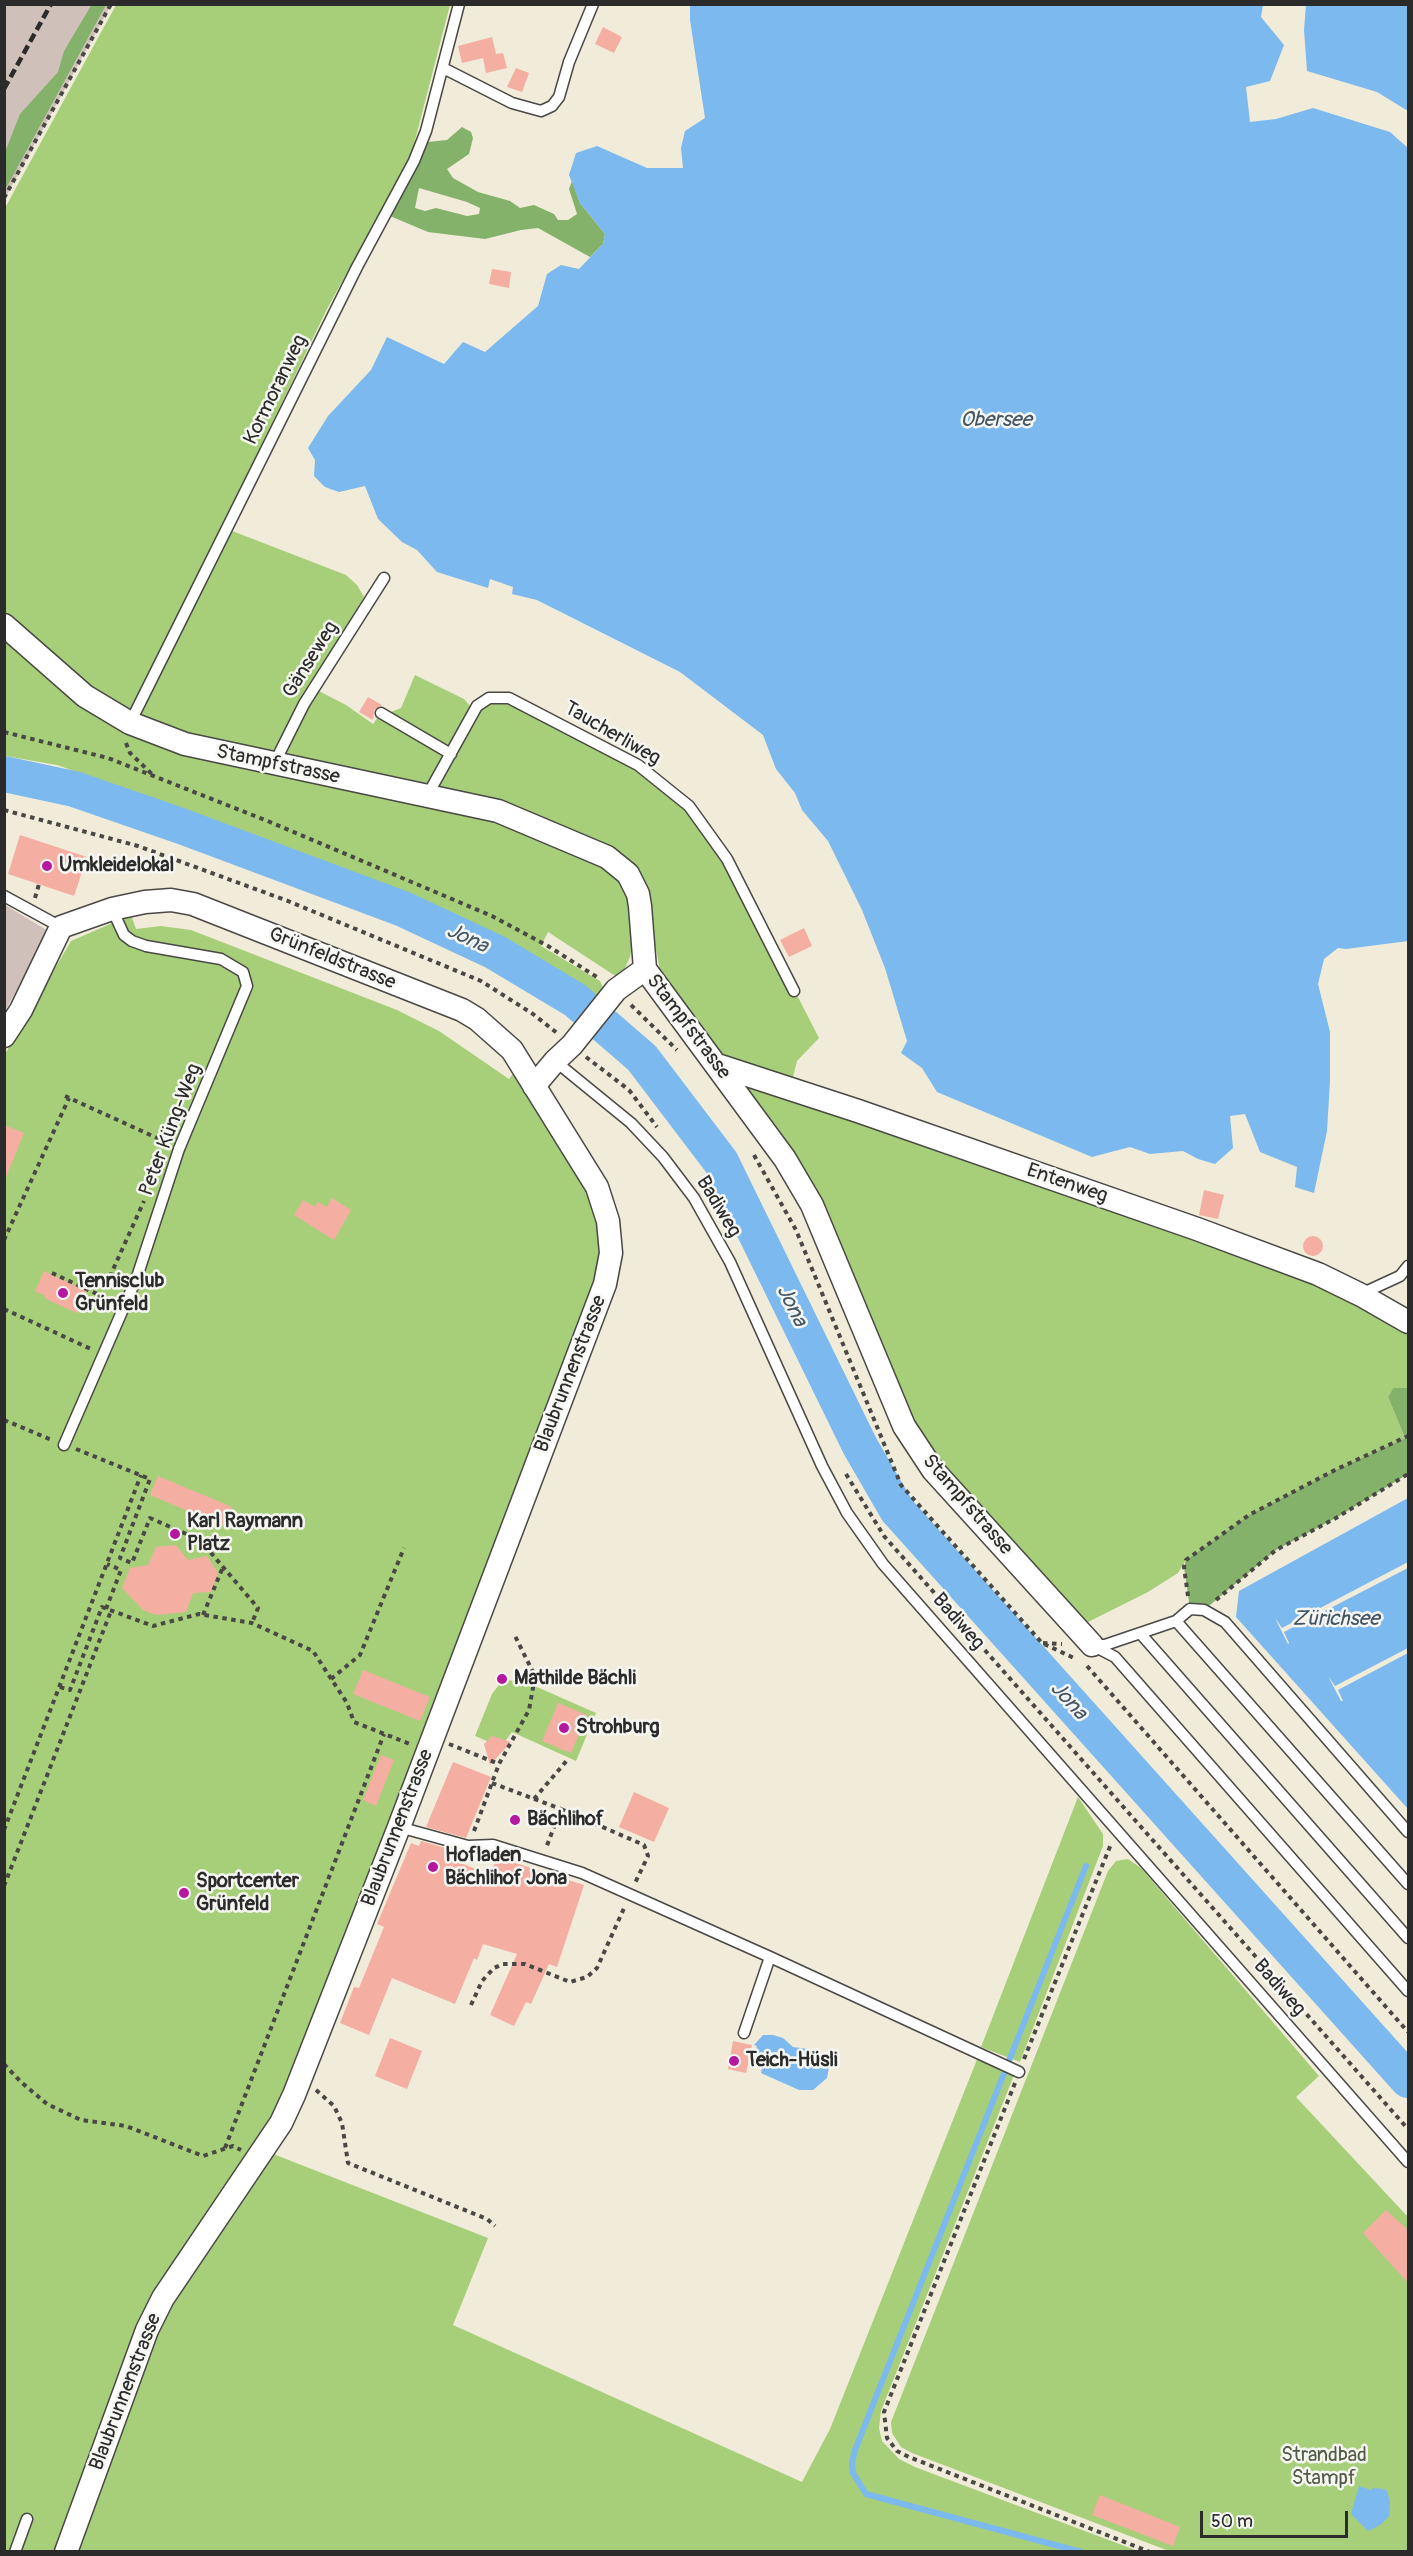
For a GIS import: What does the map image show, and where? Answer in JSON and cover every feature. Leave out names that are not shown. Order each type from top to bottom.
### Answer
[{"type":"street","name":"Stampfstrasse","points":[[4,625],[85,696],[130,723],[184,744],[498,811],[607,857],[621,868],[633,882],[638,894],[645,969],[785,1159],[812,1204],[904,1426],[933,1470],[1092,1645]]},
{"type":"street","name":"Grünfeldstrasse","points":[[61,927],[112,909],[156,900],[184,901],[462,1010],[477,1019],[512,1050],[534,1086]]},
{"type":"street","points":[[4,1036],[21,1010],[61,927]]},
{"type":"street","points":[[534,1086],[574,1043],[616,990],[645,969]]},
{"type":"street","name":"Entenweg","points":[[717,1065],[1197,1228],[1318,1274],[1408,1322]]},
{"type":"street","name":"Blaubrunnenstrasse","points":[[66,2552],[147,2330],[163,2298],[281,2123],[299,2083],[399,1827],[605,1284],[611,1252],[608,1221],[597,1187],[534,1086]]},
{"type":"lane","name":"Kormoranweg","points":[[130,723],[357,267],[414,161],[426,131],[459,4]]},
{"type":"lane","points":[[442,68],[512,103],[541,111],[552,106],[559,97],[569,62],[593,4]]},
{"type":"lane","name":"Gänseweg","points":[[274,765],[304,704],[384,578]]},
{"type":"lane","name":"Taucherliweg","points":[[427,796],[477,706],[489,698],[509,698],[638,765],[688,806],[727,859],[794,991]]},
{"type":"lane","points":[[381,713],[451,754]]},
{"type":"lane","points":[[4,896],[61,927]]},
{"type":"lane","name":"Peter Küng-Weg","points":[[64,1444],[137,1277],[179,1149],[247,986],[245,977],[238,968],[220,959],[146,946],[132,941],[124,935],[112,909]]},
{"type":"lane","name":"Badiweg","points":[[555,1062],[630,1123],[663,1156],[694,1198],[730,1262],[822,1466],[847,1514],[884,1564],[1408,2162]]},
{"type":"lane","points":[[1361,1295],[1400,1276],[1408,1266]]},
{"type":"lane","points":[[1092,1645],[1106,1645],[1176,1621],[1190,1609],[1204,1610],[1225,1622],[1408,1832]]},
{"type":"lane","points":[[1176,1621],[1408,1884]]},
{"type":"lane","points":[[1140,1633],[1408,1938]]},
{"type":"lane","points":[[1092,1645],[1115,1657],[1408,1991]]},
{"type":"lane","points":[[399,1827],[468,1846],[493,1845],[582,1874],[1016,2070]]},
{"type":"lane","points":[[744,2032],[770,1957]]},
{"type":"lane","points":[[15,2552],[27,2519]]},
{"type":"path","points":[[4,198],[111,4]]},
{"type":"path","points":[[4,732],[108,759],[270,822],[472,907],[548,946],[616,990],[680,1053]]},
{"type":"path","points":[[4,810],[138,846],[288,901],[481,981],[574,1043],[629,1090],[663,1134]]},
{"type":"path","points":[[36,894],[39,884]]},
{"type":"path","points":[[4,1240],[67,1097],[179,1149]]},
{"type":"path","points":[[752,1152],[796,1230],[901,1485],[1042,1643],[1084,1662],[1408,2032]]},
{"type":"path","points":[[52,1273],[124,1307]]},
{"type":"path","points":[[4,1309],[103,1355]]},
{"type":"path","points":[[1190,1609],[1185,1560],[1249,1515],[1335,1470],[1408,1436]]},
{"type":"path","points":[[840,1465],[884,1536],[1408,2129]]},
{"type":"path","points":[[1204,1610],[1276,1550],[1336,1518],[1408,1474]]},
{"type":"path","points":[[4,1830],[141,1475],[150,1479],[120,1558],[132,1563],[150,1518],[200,1540],[258,1608],[252,1623]]},
{"type":"path","points":[[331,1679],[360,1655],[404,1548]]},
{"type":"path","points":[[106,1609],[122,1570],[107,1564]]},
{"type":"path","points":[[203,1615],[223,1567]]},
{"type":"path","points":[[60,1687],[70,1690],[102,1607],[153,1626],[203,1615],[252,1623],[313,1651],[346,1703],[354,1722],[384,1734],[499,1764]]},
{"type":"path","points":[[4,1886],[111,1611]]},
{"type":"path","points":[[468,1846],[499,1764],[529,1710],[536,1676],[514,1634]]},
{"type":"path","points":[[1042,1643],[1064,1644]]},
{"type":"path","points":[[225,2148],[384,1734]]},
{"type":"path","points":[[534,1798],[569,1758]]},
{"type":"path","points":[[471,2005],[482,1981],[494,1968],[503,1964],[525,1964],[570,1982],[587,1977],[600,1962],[648,1856],[644,1845],[561,1809],[492,1783]]},
{"type":"path","points":[[542,1861],[561,1809]]},
{"type":"path","points":[[1117,1830],[1016,2070],[884,2412],[887,2438],[897,2451],[1150,2552]]},
{"type":"path","points":[[4,2064],[21,2082],[47,2103],[81,2120],[126,2126],[203,2156],[233,2146],[256,2161]]},
{"type":"path","points":[[299,2083],[314,2089],[334,2106],[342,2123],[348,2163],[487,2219],[495,2226]]},
{"type":"shaded area","points":[[5,5],[111,5],[5,198]]},
{"type":"shaded area","points":[[5,905],[50,932],[5,1011]]},
{"type":"green space","points":[[92,4],[106,5],[5,190],[5,152],[20,114],[58,72],[64,51]]},
{"type":"green space","points":[[116,5],[450,5],[411,156],[327,309],[222,527],[346,575],[357,585],[364,597],[311,687],[346,705],[373,724],[378,717],[401,708],[415,675],[464,699],[471,707],[509,698],[638,765],[689,806],[727,859],[819,1038],[797,1061],[790,1089],[1064,1183],[1408,1322],[1408,1388],[1393,1388],[1388,1397],[1405,1438],[1335,1470],[1249,1515],[1186,1560],[1178,1573],[1148,1592],[1080,1626],[965,1493],[917,1433],[862,1308],[660,970],[650,920],[625,858],[147,722],[93,690],[5,613],[5,208]]},
{"type":"green space","points":[[462,127],[471,132],[473,138],[469,154],[447,169],[453,178],[478,192],[510,201],[520,208],[534,205],[554,214],[558,220],[568,220],[577,214],[569,189],[572,181],[580,203],[605,234],[603,244],[590,257],[538,228],[485,239],[428,232],[390,216],[410,171],[428,142],[447,140]],"holes":[[[419,188],[480,208],[479,214],[467,216],[436,208],[425,211],[415,208]]]},
{"type":"green space","points":[[4,637],[109,721],[483,816],[589,857],[622,881],[628,896],[634,935],[630,957],[620,979],[548,932],[541,946],[600,981],[605,992],[600,1000],[534,961],[441,914],[330,868],[134,792],[57,765],[5,756]]},
{"type":"green space","name":"Sportcenter Grünfeld","points":[[131,915],[136,929],[161,926],[191,930],[397,1010],[439,1031],[509,1079],[518,1068],[582,1176],[596,1208],[600,1240],[600,1266],[301,2055],[258,2148],[488,2238],[453,2325],[802,2482],[830,2429],[978,2057],[1014,2075],[881,2411],[879,2428],[882,2441],[899,2459],[915,2467],[1138,2551],[67,2551],[155,2298],[60,2551],[5,2551],[5,1054],[71,941]]},
{"type":"green space","points":[[1393,1388],[1408,1388],[1408,1474],[1336,1518],[1276,1550],[1204,1610],[1190,1609],[1184,1567],[1186,1560],[1249,1515],[1335,1470],[1405,1438],[1388,1397]]},
{"type":"green space","points":[[521,1680],[596,1713],[576,1761],[512,1732],[501,1747],[475,1736],[492,1694],[502,1681]]},
{"type":"green space","points":[[1078,1797],[1103,1834],[1103,1846],[1020,2062],[981,2047]]},
{"type":"green space","name":"Strandbad Stampf","points":[[1128,1859],[1141,1868],[1319,2076],[1296,2097],[1408,2217],[1408,2551],[1169,2551],[912,2453],[901,2447],[892,2433],[891,2422],[1108,1871],[1116,1861]]},
{"type":"water","name":"Obersee","points":[[690,5],[1263,5],[1261,17],[1284,45],[1270,81],[1246,87],[1250,122],[1276,119],[1313,108],[1390,132],[1408,148],[1408,941],[1338,948],[1324,959],[1318,984],[1330,1032],[1330,1081],[1327,1131],[1314,1193],[1295,1187],[1297,1167],[1260,1152],[1245,1114],[1230,1116],[1233,1148],[1215,1164],[1183,1151],[1150,1154],[1130,1147],[1092,1157],[937,1092],[922,1068],[901,1053],[907,1041],[885,968],[862,910],[828,841],[802,810],[795,793],[776,769],[763,735],[680,672],[537,600],[512,594],[513,587],[490,579],[488,588],[437,572],[417,550],[402,542],[378,519],[365,486],[339,492],[325,487],[314,476],[315,460],[308,448],[328,416],[371,370],[387,337],[444,364],[463,342],[485,352],[538,306],[547,274],[561,265],[579,269],[603,244],[605,234],[580,203],[569,175],[576,153],[597,146],[647,168],[683,168],[681,148],[685,131],[705,118],[690,20]]},
{"type":"water","points":[[1306,5],[1408,5],[1408,111],[1377,92],[1307,71],[1304,30]]},
{"type":"water","name":"Zürichsee","points":[[1408,1498],[1408,1809],[1236,1617],[1239,1591]]},
{"type":"water","points":[[763,2035],[783,2038],[793,2047],[817,2053],[813,2063],[829,2067],[827,2078],[813,2090],[799,2090],[761,2073],[764,2060],[754,2057],[757,2046],[754,2045]]},
{"type":"water","points":[[1359,2486],[1371,2490],[1373,2488],[1384,2489],[1387,2491],[1390,2502],[1389,2516],[1380,2525],[1368,2531],[1351,2514]]},
{"type":"pier","points":[[1408,1562],[1408,1568],[1284,1632],[1288,1644],[1275,1618],[1282,1628]]},
{"type":"pier","points":[[1408,1648],[1408,1653],[1338,1690],[1343,1701],[1341,1701],[1328,1676],[1335,1686]]},
{"type":"building","points":[[603,27],[622,37],[614,53],[595,44]]},
{"type":"building","points":[[492,37],[496,54],[503,53],[507,68],[486,73],[483,58],[462,63],[458,46]]},
{"type":"building","points":[[516,68],[529,73],[522,92],[507,87]]},
{"type":"building","points":[[492,269],[511,272],[509,288],[489,284]]},
{"type":"building","points":[[368,697],[382,705],[374,710],[373,720],[359,712]]},
{"type":"building","name":"Umkleidelokal","points":[[20,835],[87,857],[74,896],[8,874]]},
{"type":"building","points":[[804,928],[812,946],[789,957],[780,940]]},
{"type":"building","points":[[4,1125],[24,1133],[5,1180],[4,1180]]},
{"type":"building","points":[[1204,1190],[1224,1195],[1218,1219],[1199,1215]]},
{"type":"building","points":[[332,1198],[351,1210],[334,1240],[294,1215],[303,1200],[315,1207],[318,1202],[327,1207]]},
{"type":"building","points":[[1309,1236],[1317,1236],[1323,1242],[1323,1250],[1317,1256],[1309,1256],[1303,1250],[1303,1242]]},
{"type":"building","name":"Tennisclub Grünfeld","points":[[44,1271],[87,1291],[77,1313],[46,1299],[44,1295],[35,1291]]},
{"type":"building","points":[[158,1476],[232,1507],[224,1526],[150,1495]]},
{"type":"building","points":[[176,1545],[188,1560],[207,1556],[218,1573],[211,1592],[193,1593],[186,1612],[156,1615],[143,1610],[122,1588],[130,1568],[148,1565],[156,1547]]},
{"type":"building","points":[[363,1670],[430,1697],[420,1721],[353,1694]]},
{"type":"building","name":"Strohburg","points":[[558,1703],[587,1715],[571,1753],[542,1741]]},
{"type":"building","points":[[492,1736],[511,1742],[490,1765],[484,1744]]},
{"type":"building","points":[[381,1755],[394,1760],[376,1806],[363,1800]]},
{"type":"building","points":[[453,1762],[491,1777],[466,1838],[426,1827]]},
{"type":"building","points":[[634,1792],[669,1808],[654,1842],[619,1827]]},
{"type":"building","points":[[421,1841],[460,1852],[456,1861],[490,1875],[497,1857],[584,1885],[557,1967],[549,1964],[531,2004],[526,2002],[514,2026],[490,2015],[517,1954],[483,1944],[477,1960],[474,1958],[455,2004],[392,1978],[369,2035],[340,2023],[354,1987],[359,1988],[384,1927],[377,1924],[411,1843],[419,1846]]},
{"type":"building","points":[[390,2038],[422,2051],[407,2089],[375,2076]]},
{"type":"building","name":"Teich-Hüsli","points":[[733,2041],[752,2045],[746,2073],[728,2069]]},
{"type":"building","points":[[1386,2210],[1408,2230],[1408,2283],[1363,2233]]},
{"type":"building","points":[[1100,2495],[1180,2527],[1173,2546],[1092,2515]]},
{"type":"waterway","name":"Jona","points":[[4,774],[74,789],[181,826],[403,909],[495,952],[575,1000],[642,1058],[721,1162],[860,1446],[897,1510],[1408,2080]]},
{"type":"waterway","points":[[1081,2552],[866,2494],[853,2473],[852,2463],[855,2450],[1086,1866]]},
{"type":"railway","points":[[4,89],[51,4]]},
{"type":"place","name":"Umkleidelokal","points":[[47,866]]},
{"type":"place","name":"Tennisclub Grünfeld","points":[[63,1293]]},
{"type":"place","name":"Karl Raymann Platz","points":[[175,1534]]},
{"type":"place","name":"Mathilde Bächli","points":[[502,1679]]},
{"type":"place","name":"Strohburg","points":[[564,1728]]},
{"type":"place","name":"Bächlihof","points":[[515,1820]]},
{"type":"place","name":"Hofladen Bächlihof Jona","points":[[433,1867]]},
{"type":"place","name":"Sportcenter Grünfeld","points":[[184,1893]]},
{"type":"place","name":"Teich-Hüsli","points":[[734,2061]]}]
